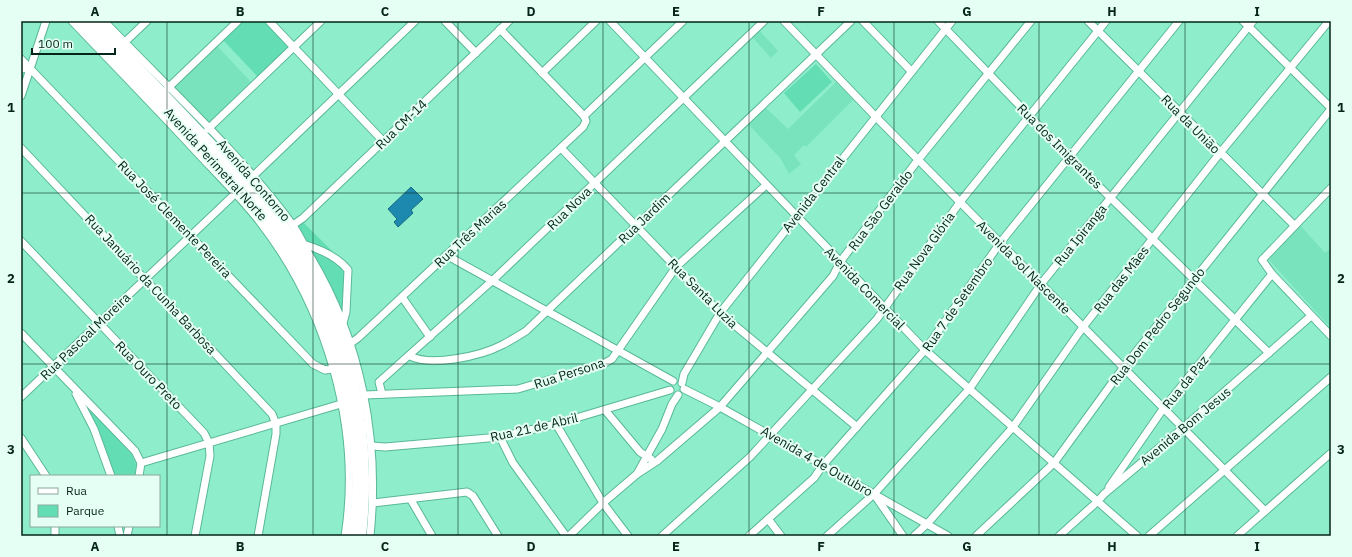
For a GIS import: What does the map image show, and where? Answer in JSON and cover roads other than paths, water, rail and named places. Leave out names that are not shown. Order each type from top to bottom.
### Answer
[{"type":"highway","name":"Avenida Perimetral Norte","points":[[82,21],[244,185],[283,242],[304,278],[317,304],[338,356],[348,391],[355,442],[356,503],[353,536]]},
{"type":"highway","name":"Avenida Perimetral Norte","points":[[93,21],[292,238],[307,265],[334,318],[348,359],[357,395],[364,451],[365,485],[361,536]]},
{"type":"highway","points":[[277,248],[296,265]]},
{"type":"highway","points":[[304,278],[306,297]]},
{"type":"highway","points":[[345,422],[355,442],[349,459]]},
{"type":"street","points":[[21,96],[29,68],[46,21]]},
{"type":"street","name":"Avenida Contorno","points":[[72,21],[244,185],[293,225],[324,278],[351,343],[364,395],[372,446],[373,503],[370,536]]},
{"type":"street","name":"Avenida Contorno","points":[[104,21],[208,129],[244,185],[260,222],[306,297],[321,332],[333,369],[345,422],[349,459],[348,519],[345,536]]},
{"type":"street","points":[[124,42],[146,21]]},
{"type":"street","points":[[168,88],[238,21]]},
{"type":"street","points":[[269,21],[383,142]]},
{"type":"street","points":[[208,129],[321,21]]},
{"type":"street","name":"Rua Pascoal Moreira","points":[[21,397],[415,21]]},
{"type":"street","points":[[445,21],[476,53]]},
{"type":"street","name":"Rua CM-14","points":[[293,225],[303,218],[509,21]]},
{"type":"street","points":[[542,73],[596,21]]},
{"type":"street","name":"Avenida Comercial","points":[[610,21],[925,350],[1137,536]]},
{"type":"street","name":"Rua Três Marias","points":[[351,343],[583,127],[585,119],[682,21]]},
{"type":"street","name":"Rua Nova","points":[[382,394],[379,382],[410,356],[493,280],[764,21]]},
{"type":"street","name":"Avenida Sol Nascente","points":[[784,21],[918,160],[1265,512]]},
{"type":"street","name":"Rua Jardim","points":[[410,356],[417,360],[447,359],[475,355],[502,346],[526,331],[851,21]]},
{"type":"street","points":[[863,21],[911,71]]},
{"type":"street","name":"Rua dos Imigrantes","points":[[938,21],[1069,157],[1269,353]]},
{"type":"street","name":"Avenida Central","points":[[673,393],[671,384],[679,383],[720,313],[952,21]]},
{"type":"street","name":"Rua São Geraldo","points":[[637,474],[657,461],[720,407],[833,276],[840,262],[918,160],[1031,21]]},
{"type":"street","name":"Rua da União","points":[[1088,21],[1294,226]]},
{"type":"street","name":"Rua Nova Glória","points":[[662,536],[750,457],[877,319],[884,307],[960,202],[1106,21]]},
{"type":"street","name":"Rua 7 de Setembro","points":[[749,536],[814,478],[823,465],[925,350],[1000,243],[1179,21]]},
{"type":"street","points":[[1243,21],[1251,24],[1290,68],[1331,109]]},
{"type":"street","name":"Rua das Mães","points":[[914,536],[927,524],[1013,427],[1083,327],[1152,238],[1329,21]]},
{"type":"street","name":"Rua Ipiranga","points":[[827,536],[874,494],[970,388],[1041,284],[1251,24]]},
{"type":"street","points":[[500,29],[585,119]]},
{"type":"street","name":"Rua José Clemente Pereira","points":[[21,59],[313,364],[324,370],[333,369]]},
{"type":"street","points":[[21,69],[29,68]]},
{"type":"street","name":"Rua Dom Pedro Segundo","points":[[976,536],[1054,463],[1123,368],[1331,109]]},
{"type":"street","name":"Rua Januário da Cunha Barbosa","points":[[21,148],[146,278],[272,414],[276,424]]},
{"type":"street","name":"Rua Santa Luzia","points":[[561,148],[720,313],[856,428]]},
{"type":"street","name":"Rua Persona","points":[[364,395],[518,389],[603,364],[612,359],[619,350],[676,267],[766,185]]},
{"type":"street","points":[[1331,188],[1262,260],[1272,274],[1331,336]]},
{"type":"street","name":"Rua Ouro Preto","points":[[21,241],[204,433],[209,443]]},
{"type":"street","points":[[303,244],[324,252],[342,263],[348,270],[346,312],[343,323]]},
{"type":"street","name":"Avenida 4 de Outubro","points":[[446,255],[679,383],[948,536]]},
{"type":"street","name":"Rua da Paz","points":[[1104,494],[1163,409],[1272,274]]},
{"type":"street","points":[[402,297],[430,337]]},
{"type":"street","name":"Avenida Bom Jesus","points":[[1059,536],[1104,494],[1183,428],[1311,316]]},
{"type":"street","points":[[21,333],[134,451],[141,463],[139,475]]},
{"type":"street","points":[[21,339],[32,344]]},
{"type":"street","points":[[1149,536],[1331,377]]},
{"type":"street","points":[[569,536],[603,503],[637,474],[662,429],[672,404],[673,393],[682,393],[679,383]]},
{"type":"street","points":[[72,387],[94,429],[111,475]]},
{"type":"street","name":"Rua 21 de Abril","points":[[372,446],[385,447],[500,437],[556,424],[673,393]]},
{"type":"street","points":[[141,463],[341,404]]},
{"type":"street","points":[[605,410],[640,452],[647,458],[657,461]]},
{"type":"street","points":[[258,536],[276,434],[276,424]]},
{"type":"street","points":[[556,424],[603,503],[628,536]]},
{"type":"street","points":[[500,437],[513,462],[566,536]]},
{"type":"street","points":[[21,438],[45,475]]},
{"type":"street","points":[[195,536],[210,456],[209,443]]},
{"type":"street","points":[[1237,536],[1331,454]]},
{"type":"street","points":[[1120,471],[1126,475]]},
{"type":"street","points":[[373,503],[411,500],[467,492],[473,496],[498,536]]},
{"type":"street","points":[[874,494],[903,536]]},
{"type":"street","points":[[411,500],[432,536]]},
{"type":"street","points":[[768,519],[781,536]]},
{"type":"water","points":[[411,187],[423,199],[411,210],[413,213],[398,227],[394,222],[397,219],[388,209]]}]
